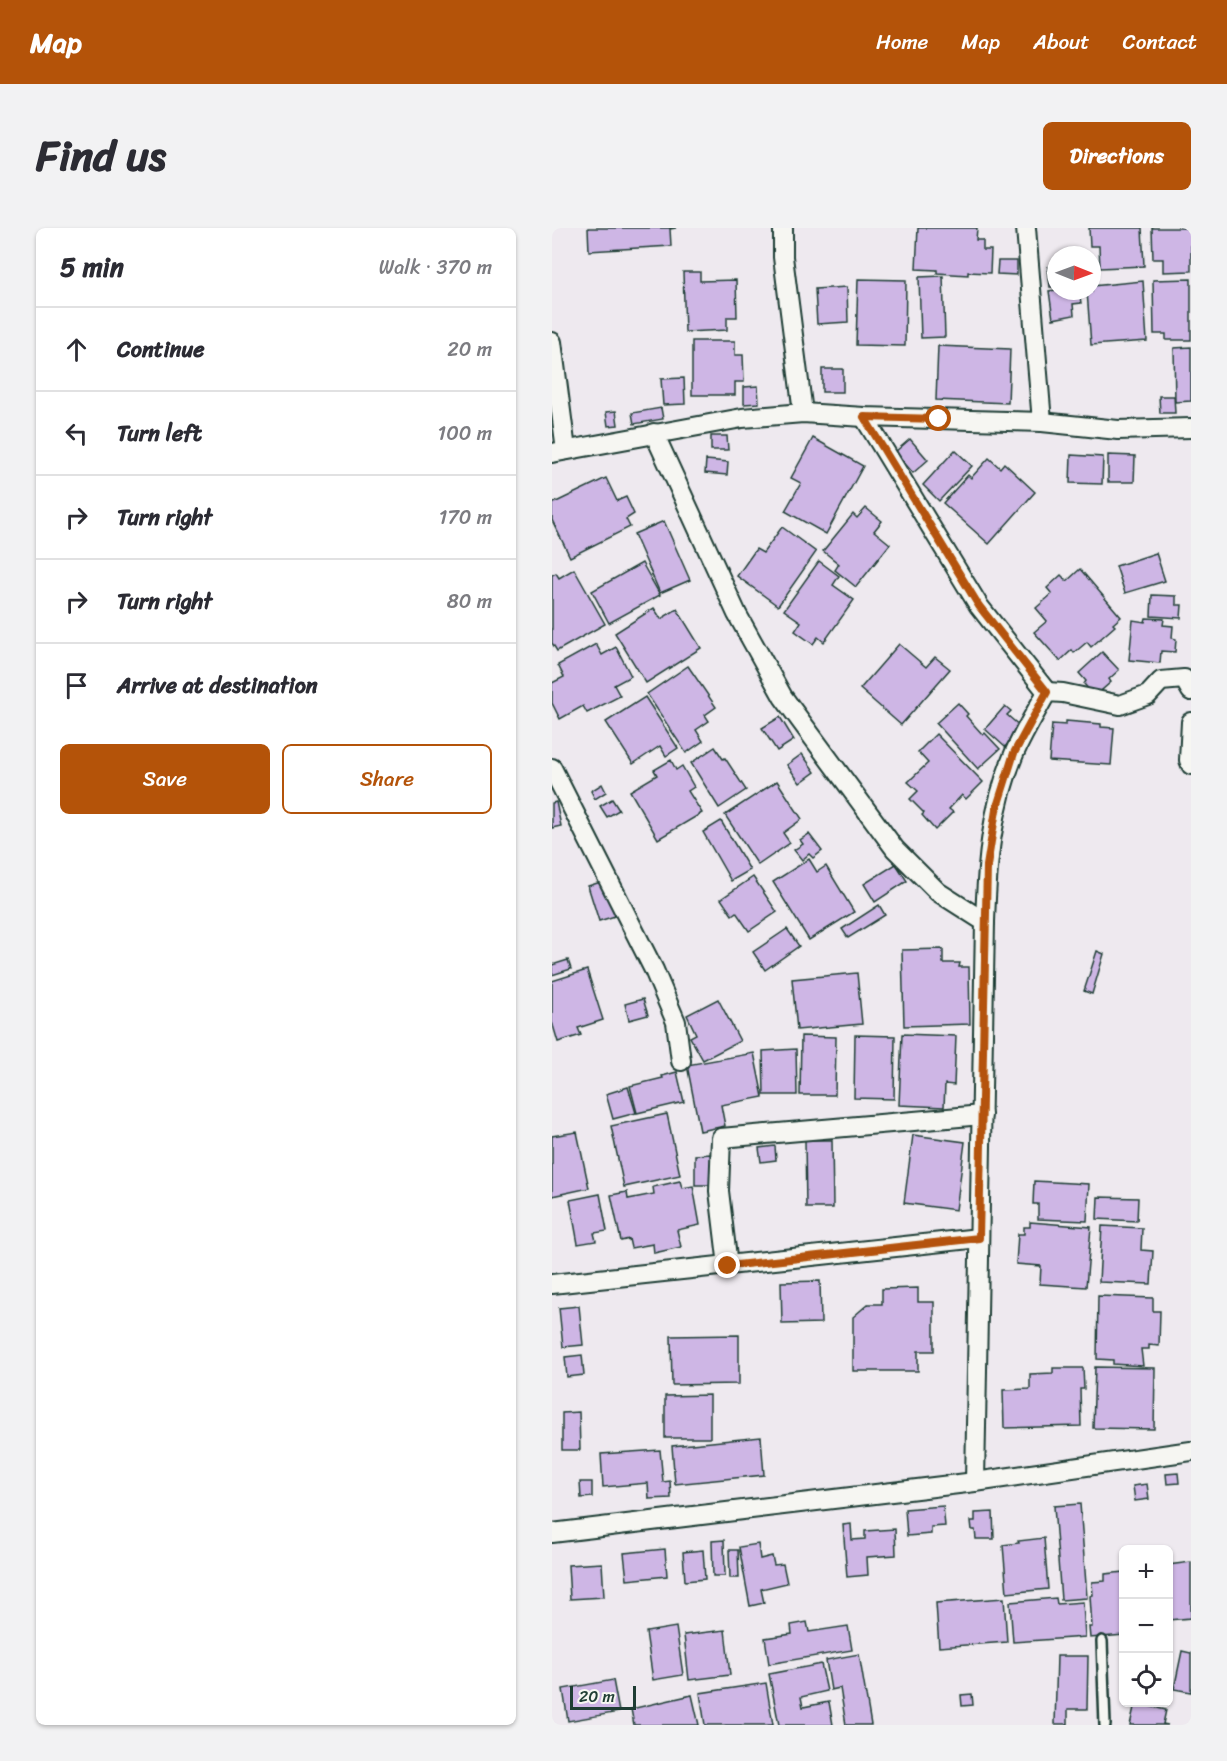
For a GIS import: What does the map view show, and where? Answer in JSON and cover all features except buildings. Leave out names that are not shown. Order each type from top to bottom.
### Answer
[{"type":"street","points":[[783,228],[783,257],[803,412]]},
{"type":"street","points":[[1026,228],[1042,422]]},
{"type":"street","points":[[552,342],[559,451],[742,418],[803,412],[864,417],[1042,422],[1118,430],[1191,428]]},
{"type":"street","points":[[864,417],[979,606],[1047,692],[1064,693],[1120,705],[1148,695],[1161,681],[1184,679],[1191,691]]},
{"type":"street","points":[[654,433],[737,614],[783,697],[895,849],[938,892],[985,922]]},
{"type":"street","points":[[975,1482],[987,866],[996,810],[1014,753],[1047,692]]},
{"type":"street","points":[[1191,722],[1189,760],[1191,765]]},
{"type":"street","points":[[552,768],[654,970],[676,1023],[681,1061]]},
{"type":"street","points":[[728,1266],[719,1191],[721,1138],[982,1115]]},
{"type":"street","points":[[552,1284],[979,1238]]},
{"type":"street","points":[[552,1533],[975,1482],[1191,1451]]},
{"type":"lane","points":[[1102,1641],[1105,1725]]},
{"type":"route","points":[[728,1266],[979,1238],[987,866],[996,810],[1014,753],[1047,692],[979,606],[864,417],[939,419]]}]
